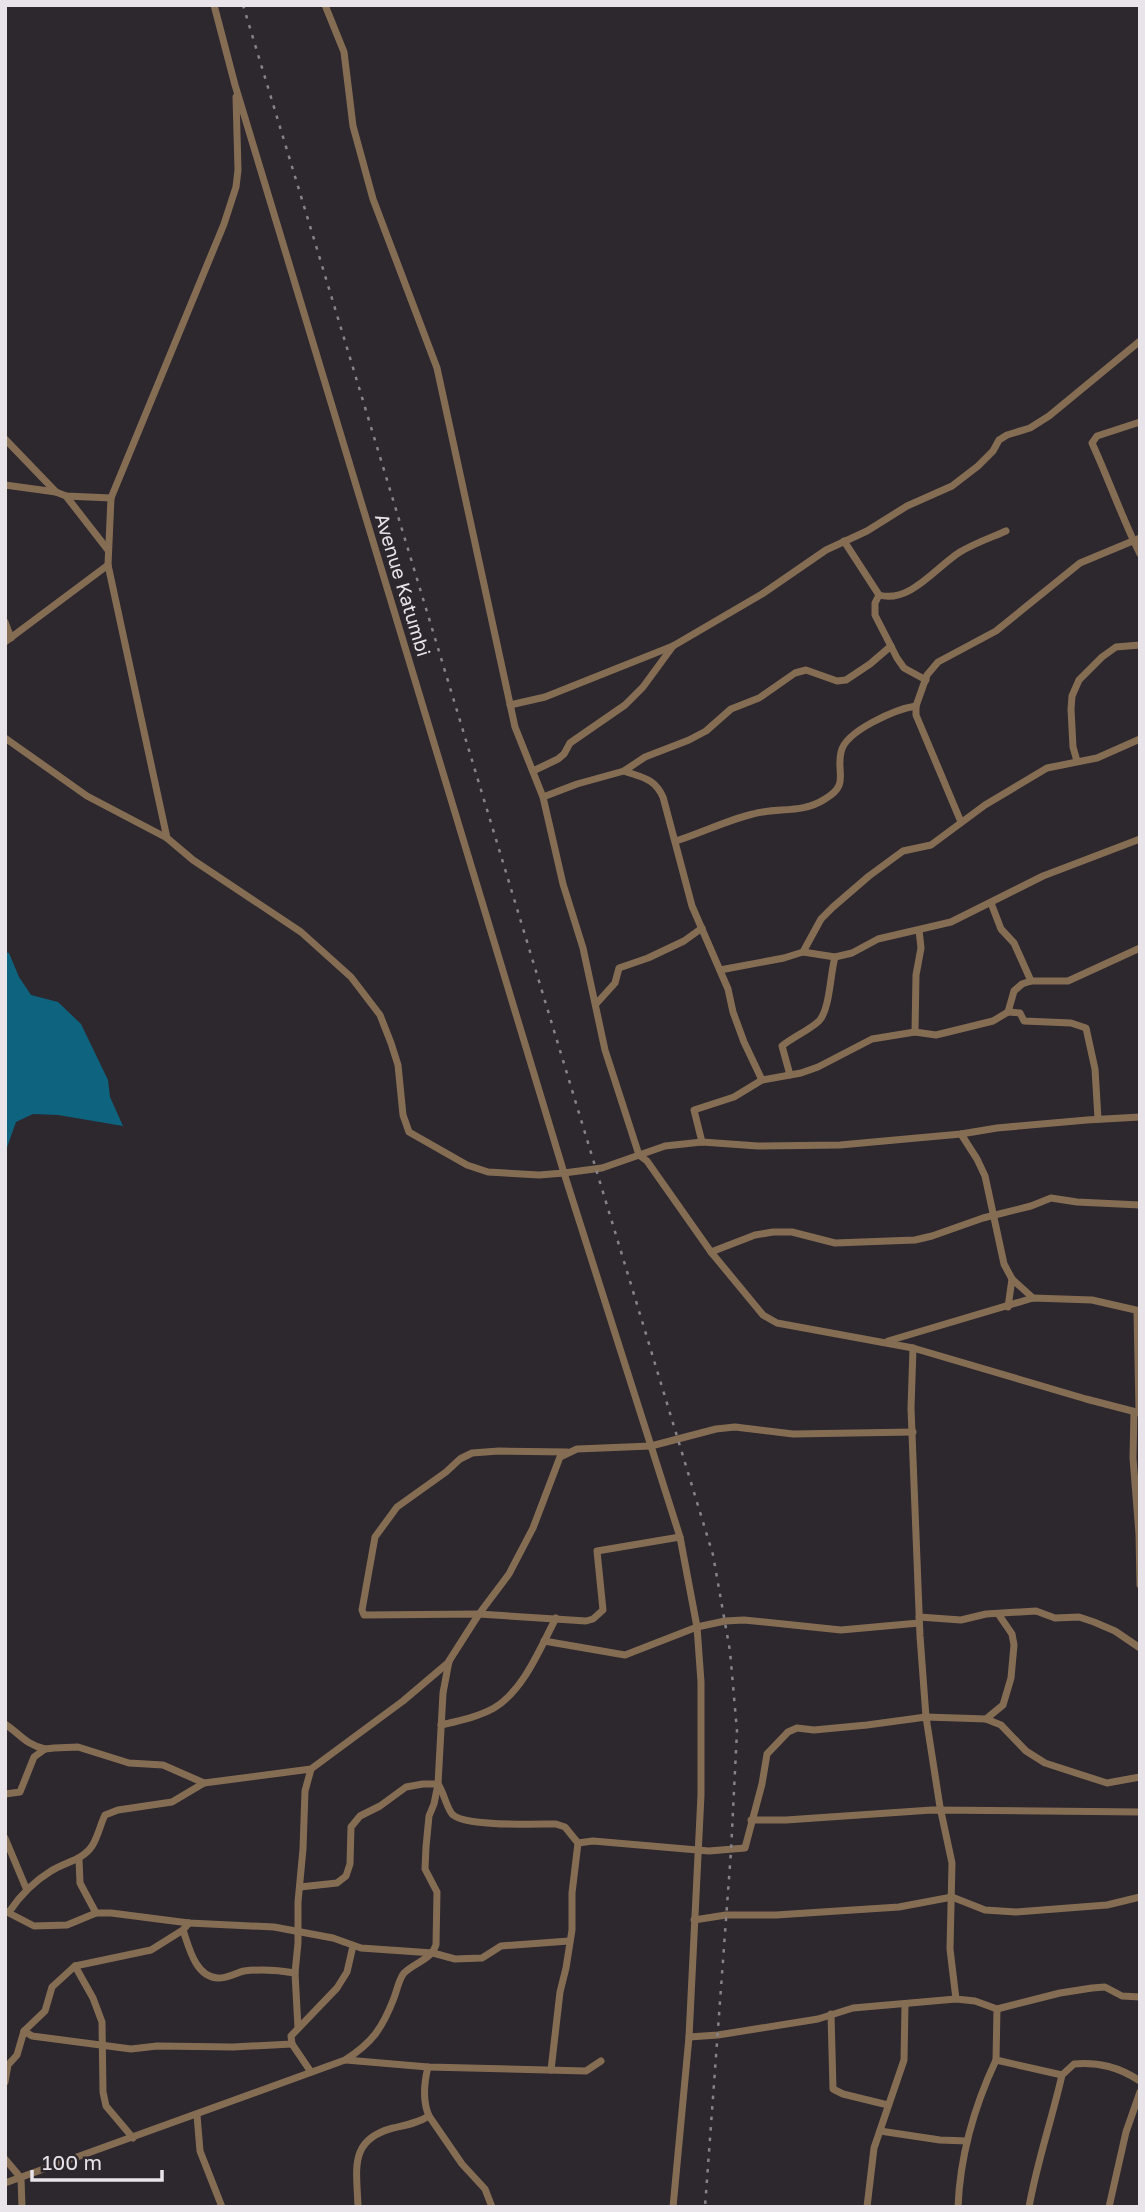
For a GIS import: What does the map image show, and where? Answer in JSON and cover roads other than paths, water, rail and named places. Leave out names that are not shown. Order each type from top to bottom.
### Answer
[{"type":"street","name":"Avenue Katumbi","points":[[214,5],[564,1173],[680,1537],[697,1627],[702,1714],[689,2037],[673,2207]]},
{"type":"street","points":[[325,5],[344,52],[353,126],[373,199],[437,368],[515,727],[542,797],[596,1004],[605,1050],[639,1155],[647,1161],[711,1252],[763,1315],[771,1320],[913,1348],[1138,1413]]},
{"type":"street","points":[[167,838],[108,565],[111,498],[224,224],[236,187],[236,85]]},
{"type":"street","points":[[510,705],[545,697],[673,646],[762,594],[826,550],[867,531],[907,506],[952,486],[978,466],[993,451],[999,440],[1030,428],[1049,416],[1140,341]]},
{"type":"street","points":[[1140,422],[1097,436],[1092,443],[1140,554]]},
{"type":"street","points":[[5,439],[56,492]]},
{"type":"street","points":[[5,485],[56,492],[66,496],[111,498]]},
{"type":"street","points":[[66,496],[107,550]]},
{"type":"street","points":[[879,595],[904,594],[957,554],[1006,531]]},
{"type":"street","points":[[961,822],[919,727],[916,706],[926,680],[938,662],[996,631],[1080,563],[1136,540]]},
{"type":"street","points":[[844,541],[879,595]]},
{"type":"street","points":[[5,622],[8,640],[108,565]]},
{"type":"street","points":[[879,595],[875,603],[875,615],[891,646],[904,668],[926,680]]},
{"type":"street","points":[[1077,761],[1073,747],[1071,709],[1072,696],[1079,680],[1102,657],[1116,648],[1140,645]]},
{"type":"street","points":[[533,771],[565,754],[570,743],[625,705],[643,687],[673,646]]},
{"type":"street","points":[[542,797],[624,771],[645,757],[689,740],[706,731],[731,709],[759,698],[795,673],[806,670],[837,681],[846,680],[891,646]]},
{"type":"street","points":[[676,841],[752,814],[813,806],[840,786],[840,754],[851,736],[902,708],[916,706]]},
{"type":"street","points":[[5,738],[87,796],[167,838],[194,860],[301,932],[351,976],[380,1015],[391,1043],[398,1065],[403,1115],[409,1132],[467,1165],[488,1172],[539,1175],[602,1168],[665,1146],[702,1142],[758,1146],[840,1145],[961,1135],[997,1128],[1140,1117]]},
{"type":"street","points":[[803,952],[821,919],[869,876],[903,851],[931,845],[961,822],[1047,768],[1097,758],[1140,739]]},
{"type":"street","points":[[624,771],[650,780],[658,786],[676,841],[692,906],[728,989],[733,1012],[762,1080]]},
{"type":"street","points":[[720,970],[803,952],[835,957],[852,953],[878,939],[962,918],[1033,880],[1140,839]]},
{"type":"street","points":[[990,903],[1000,929],[1014,943],[1031,981]]},
{"type":"street","points":[[596,1004],[615,983],[619,968],[684,941],[702,928]]},
{"type":"street","points":[[915,1032],[916,975],[921,948],[919,930]]},
{"type":"street","points":[[1008,1012],[1014,991],[1022,984],[1031,981],[1068,981],[1140,948]]},
{"type":"street","points":[[790,1075],[782,1046],[818,1021],[827,1009],[835,957]]},
{"type":"street","points":[[702,1142],[694,1110],[734,1097],[762,1080],[818,1067],[872,1039],[915,1032],[936,1035],[993,1021],[1008,1012],[1020,1013],[1024,1021],[1072,1023],[1086,1028],[1095,1069],[1098,1119]]},
{"type":"street","points":[[961,1135],[985,1176],[1004,1264],[1013,1279],[1033,1298]]},
{"type":"street","points":[[711,1252],[755,1235],[773,1232],[792,1232],[835,1242],[915,1240],[1051,1198],[1140,1205]]},
{"type":"street","points":[[1008,1307],[1013,1279]]},
{"type":"street","points":[[884,1342],[1033,1298],[1092,1300],[1139,1311],[1138,1413],[1133,1469],[1140,1585]]},
{"type":"street","points":[[913,1348],[911,1408],[919,1620],[926,1717],[952,1863],[950,1949],[956,1999]]},
{"type":"street","points":[[569,1941],[501,1945],[482,1958],[468,1959],[353,1945],[333,1938],[274,1927],[189,1923],[127,1914],[96,1913],[80,1922],[47,1928],[22,1922],[7,1911],[26,1888],[52,1870],[79,1859],[92,1846],[104,1815],[172,1802],[204,1783],[312,1769],[403,1701],[449,1661],[509,1574],[533,1528],[560,1457],[567,1452],[577,1448],[651,1446],[685,1436],[735,1427],[793,1434],[914,1432]]},
{"type":"street","points":[[567,1452],[472,1453],[460,1459],[397,1507],[375,1537],[362,1610],[364,1615],[479,1614],[586,1621],[599,1615],[603,1609],[597,1551],[680,1537]]},
{"type":"street","points":[[544,1641],[625,1656],[697,1627],[744,1620],[841,1630],[919,1620],[961,1620],[986,1614],[1036,1611],[1055,1618],[1079,1618],[1115,1631],[1140,1648]]},
{"type":"street","points":[[986,1718],[1003,1705],[1011,1678],[1014,1646],[1012,1634],[999,1615]]},
{"type":"street","points":[[441,1725],[483,1713],[503,1701],[521,1681],[556,1618]]},
{"type":"street","points":[[5,2183],[345,2060],[364,2048],[374,2037],[388,2013],[405,1972],[433,1953],[436,1945],[437,1892],[425,1869],[426,1847],[429,1815],[438,1784],[443,1693],[449,1661]]},
{"type":"street","points":[[578,1843],[593,1841],[731,1851],[745,1848],[762,1784],[766,1754],[788,1732],[797,1728],[854,1726],[926,1717],[986,1718],[1001,1725],[1026,1751],[1045,1763],[1107,1783],[1140,1777]]},
{"type":"street","points":[[5,1724],[17,1732],[24,1742],[45,1749],[78,1747],[129,1763],[163,1765],[204,1783]]},
{"type":"street","points":[[5,1794],[20,1792],[34,1757],[45,1749]]},
{"type":"street","points":[[298,2028],[295,1973],[305,1791],[312,1769]]},
{"type":"street","points":[[438,1784],[452,1814],[458,1818],[498,1824],[556,1824],[565,1827],[578,1843],[566,1968],[557,2011],[551,2070]]},
{"type":"street","points":[[300,1887],[337,1883],[346,1876],[351,1827],[360,1816],[380,1806],[406,1787],[438,1784]]},
{"type":"street","points":[[751,1820],[941,1810],[1140,1812]]},
{"type":"street","points":[[5,1838],[26,1888]]},
{"type":"street","points":[[79,1859],[80,1883],[96,1913]]},
{"type":"street","points":[[694,1920],[726,1915],[776,1915],[899,1907],[951,1897],[985,1910],[1016,1912],[1107,1905],[1140,1897]]},
{"type":"street","points":[[5,2082],[8,2065],[17,2055],[18,2044],[24,2031],[45,2011],[52,1987],[75,1966],[151,1950],[183,1930],[189,1923]]},
{"type":"street","points":[[183,1930],[193,1957],[207,1975],[218,1978],[242,1972],[274,1970],[295,1973]]},
{"type":"street","points":[[24,2031],[32,2036],[131,2049],[157,2046],[279,2045],[292,2040],[298,2028],[337,1988],[347,1972],[353,1945]]},
{"type":"street","points":[[75,1966],[93,1998],[102,2022],[103,2092],[106,2106],[133,2138]]},
{"type":"street","points":[[689,2037],[818,2019],[853,2008],[956,1999],[975,2001],[997,2009],[1060,1993],[1105,1987],[1122,1996],[1140,1997]]},
{"type":"street","points":[[867,2207],[874,2148],[904,2060],[905,2005]]},
{"type":"street","points":[[958,2207],[959,2177],[967,2141],[996,2060],[997,2009]]},
{"type":"street","points":[[831,2014],[833,2089],[842,2094],[888,2105]]},
{"type":"street","points":[[292,2040],[311,2072]]},
{"type":"street","points":[[345,2060],[428,2067],[586,2071],[601,2061]]},
{"type":"street","points":[[996,2060],[1062,2075]]},
{"type":"street","points":[[1029,2207],[1062,2075],[1074,2064],[1086,2063],[1117,2068],[1140,2081]]},
{"type":"street","points":[[428,2067],[424,2089],[425,2108],[461,2164],[485,2189],[492,2207]]},
{"type":"street","points":[[1109,2207],[1129,2120],[1140,2092]]},
{"type":"street","points":[[197,2115],[200,2151],[222,2207]]},
{"type":"street","points":[[358,2207],[357,2167],[360,2150],[368,2139],[376,2133],[429,2116]]},
{"type":"street","points":[[880,2131],[967,2141]]},
{"type":"street","points":[[5,2159],[21,2178],[22,2207]]},
{"type":"water","points":[[5,952],[9,953],[19,977],[31,995],[58,1002],[81,1024],[108,1080],[110,1097],[123,1126],[58,1115],[33,1114],[16,1122],[5,1153]]},
{"type":"railway","points":[[243,5],[713,1555],[730,1651],[737,1731],[705,2207]]}]
